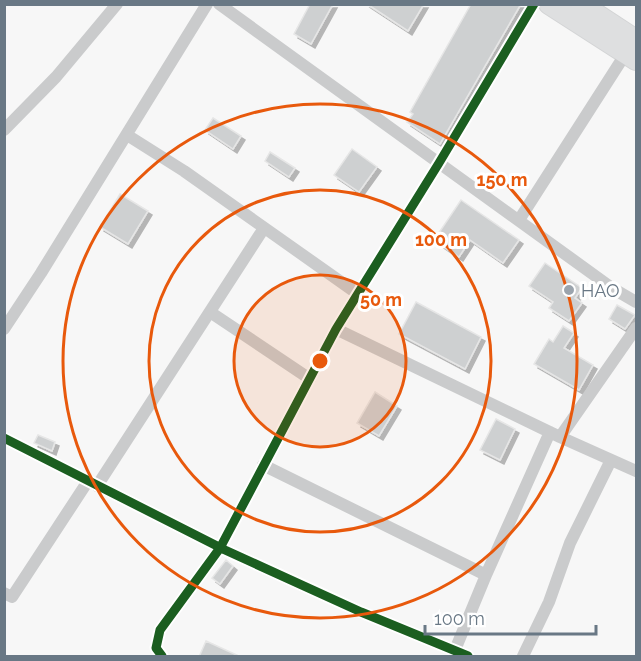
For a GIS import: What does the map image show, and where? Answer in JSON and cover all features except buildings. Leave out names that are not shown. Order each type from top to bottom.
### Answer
[{"type":"main road","points":[[549,4],[633,51]]},
{"type":"main road","points":[[581,4],[633,51]]},
{"type":"street","points":[[4,130],[56,77],[117,4]]},
{"type":"street","points":[[4,329],[207,4]]},
{"type":"street","points":[[219,4],[612,288],[636,302]]},
{"type":"street","points":[[162,657],[156,648],[160,630],[220,548],[336,329],[534,4]]},
{"type":"street","points":[[519,220],[633,51]]},
{"type":"street","points":[[127,135],[184,171],[358,294]]},
{"type":"street","points":[[4,593],[12,597],[210,312],[264,228]]},
{"type":"street","points":[[210,312],[310,379]]},
{"type":"street","points":[[455,650],[486,574],[555,435],[636,328]]},
{"type":"street","points":[[336,329],[555,435],[636,471]]},
{"type":"street","points":[[4,438],[220,548],[361,612],[468,657]]},
{"type":"street","points":[[522,657],[549,602],[570,543],[611,460]]},
{"type":"street","points":[[263,465],[486,574]]},
{"type":"cycle path","points":[[162,656],[156,648],[160,630],[220,548],[336,329],[534,4]]},
{"type":"cycle path","points":[[4,438],[225,550],[361,612],[468,656]]},
{"type":"place","name":"HAO","points":[[569,290]]}]
